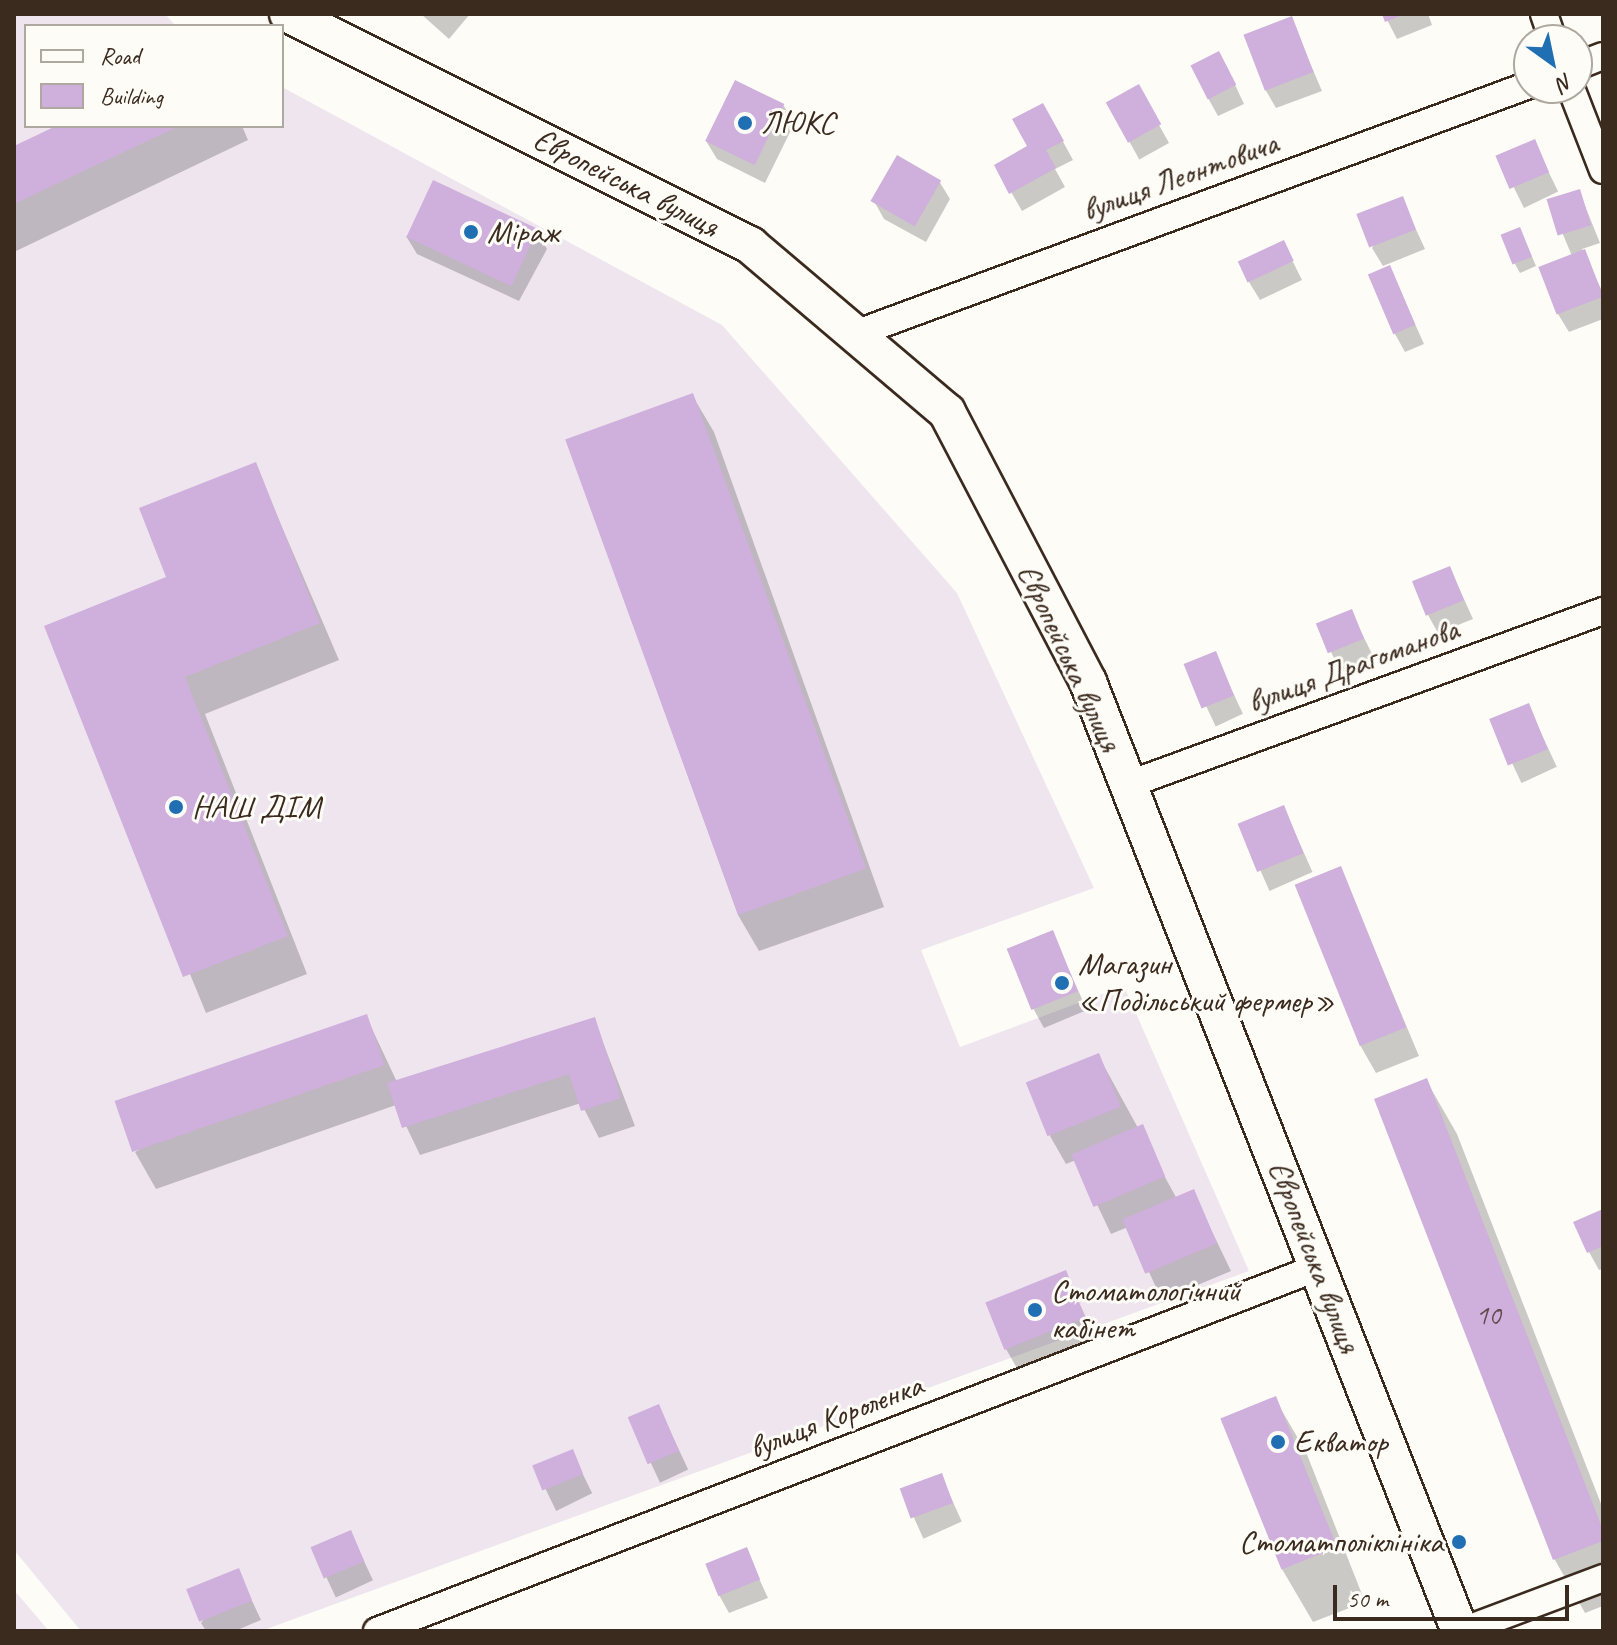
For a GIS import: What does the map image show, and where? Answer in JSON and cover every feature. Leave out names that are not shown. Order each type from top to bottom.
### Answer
[{"type":"main road","name":"Європейська вулиця","points":[[288,14],[750,245],[947,412],[1088,682],[1461,1631]]},
{"type":"street","name":"вулиця Леонтовича","points":[[855,334],[1513,91]]},
{"type":"street","points":[[1577,104],[1603,170]]},
{"type":"street","name":"вулиця Драгоманова","points":[[1127,785],[1603,611]]},
{"type":"street","name":"вулиця Короленка","points":[[377,1631],[1319,1267]]},
{"type":"street","points":[[1461,1631],[1603,1578]]},
{"type":"shaded area","points":[[14,14],[165,14],[174,24],[24,24],[24,128],[284,128],[284,88],[722,325],[957,593],[1094,888],[921,950],[960,1047],[1124,986],[1249,1271],[261,1631],[81,1631],[14,1550]]},
{"type":"shaded area","points":[[14,1590],[49,1631],[14,1631]]},
{"type":"building","points":[[1382,14],[1404,14],[1385,22]]},
{"type":"building","points":[[1292,16],[1314,72],[1265,91],[1243,35]]},
{"type":"building","points":[[1219,51],[1236,85],[1208,99],[1190,66]]},
{"type":"building","name":"ЛЮКС","points":[[735,80],[784,104],[755,165],[705,141]]},
{"type":"building","points":[[1139,84],[1161,124],[1128,143],[1106,102]]},
{"type":"building","points":[[1043,103],[1064,141],[1046,150],[1056,168],[1009,194],[994,165],[1027,146],[1012,119]]},
{"type":"building","points":[[52,128],[175,128],[14,204],[14,146]]},
{"type":"building","points":[[1535,139],[1549,172],[1509,189],[1495,156]]},
{"type":"building","points":[[897,155],[941,180],[915,226],[870,201]]},
{"type":"building","name":"Міраж","points":[[433,180],[538,229],[512,286],[406,237]]},
{"type":"building","points":[[1580,189],[1591,225],[1558,236],[1547,199]]},
{"type":"building","points":[[1403,196],[1416,230],[1369,248],[1356,214]]},
{"type":"building","points":[[1520,227],[1532,257],[1513,265],[1501,235]]},
{"type":"building","points":[[1284,240],[1294,261],[1247,282],[1238,262]]},
{"type":"building","points":[[1585,249],[1603,297],[1557,315],[1538,267]]},
{"type":"building","points":[[1390,265],[1415,325],[1393,334],[1368,274]]},
{"type":"building","points":[[693,393],[866,868],[738,915],[565,440]]},
{"type":"building","name":"НАШ ДІМ","points":[[256,462],[320,623],[185,677],[288,936],[183,977],[44,626],[166,577],[139,508]]},
{"type":"building","points":[[1450,566],[1464,600],[1426,616],[1412,581]]},
{"type":"building","points":[[1352,609],[1364,639],[1328,653],[1316,624]]},
{"type":"building","points":[[1216,651],[1234,696],[1202,709],[1184,664]]},
{"type":"building","points":[[1529,703],[1548,749],[1508,765],[1489,719]]},
{"type":"building","points":[[1284,805],[1303,853],[1257,872],[1238,824]]},
{"type":"building","points":[[1341,866],[1406,1027],[1360,1046],[1295,885]]},
{"type":"building","points":[[1053,930],[1078,991],[1031,1010],[1007,949]]},
{"type":"building","points":[[367,1014],[385,1065],[132,1152],[115,1101]]},
{"type":"building","points":[[595,1017],[621,1098],[581,1111],[569,1074],[402,1128],[387,1083]]},
{"type":"building","points":[[1099,1053],[1121,1107],[1047,1136],[1026,1083]]},
{"type":"building","points":[[1427,1078],[1603,1530],[1603,1541],[1553,1560],[1374,1099]]},
{"type":"building","points":[[1143,1124],[1165,1176],[1093,1207],[1071,1154]]},
{"type":"building","points":[[1194,1189],[1217,1243],[1145,1274],[1122,1219]]},
{"type":"building","points":[[1603,1209],[1603,1246],[1587,1253],[1573,1222]]},
{"type":"building","name":"Стоматологічний кабінет","points":[[1066,1270],[1085,1317],[1004,1350],[985,1303]]},
{"type":"building","points":[[1276,1396],[1337,1547],[1281,1570],[1220,1418]]},
{"type":"building","points":[[659,1404],[679,1451],[648,1464],[628,1417]]},
{"type":"building","points":[[573,1449],[583,1474],[542,1491],[532,1465]]},
{"type":"building","points":[[942,1473],[953,1503],[911,1518],[900,1488]]},
{"type":"building","points":[[351,1530],[364,1561],[324,1578],[310,1547]]},
{"type":"building","points":[[747,1547],[760,1579],[718,1596],[705,1564]]},
{"type":"building","points":[[239,1568],[252,1600],[199,1622],[186,1589]]},
{"type":"place","name":"ЛЮКС","points":[[745,123]]},
{"type":"place","name":"Міраж","points":[[471,232]]},
{"type":"place","name":"НАШ ДІМ","points":[[176,807]]},
{"type":"place","name":"Магазин «Подільський фермер»","points":[[1062,983]]},
{"type":"place","name":"Стоматологічний кабінет","points":[[1035,1310]]},
{"type":"place","name":"Екватор","points":[[1278,1442]]},
{"type":"place","name":"Стоматполіклініка","points":[[1459,1542]]}]
